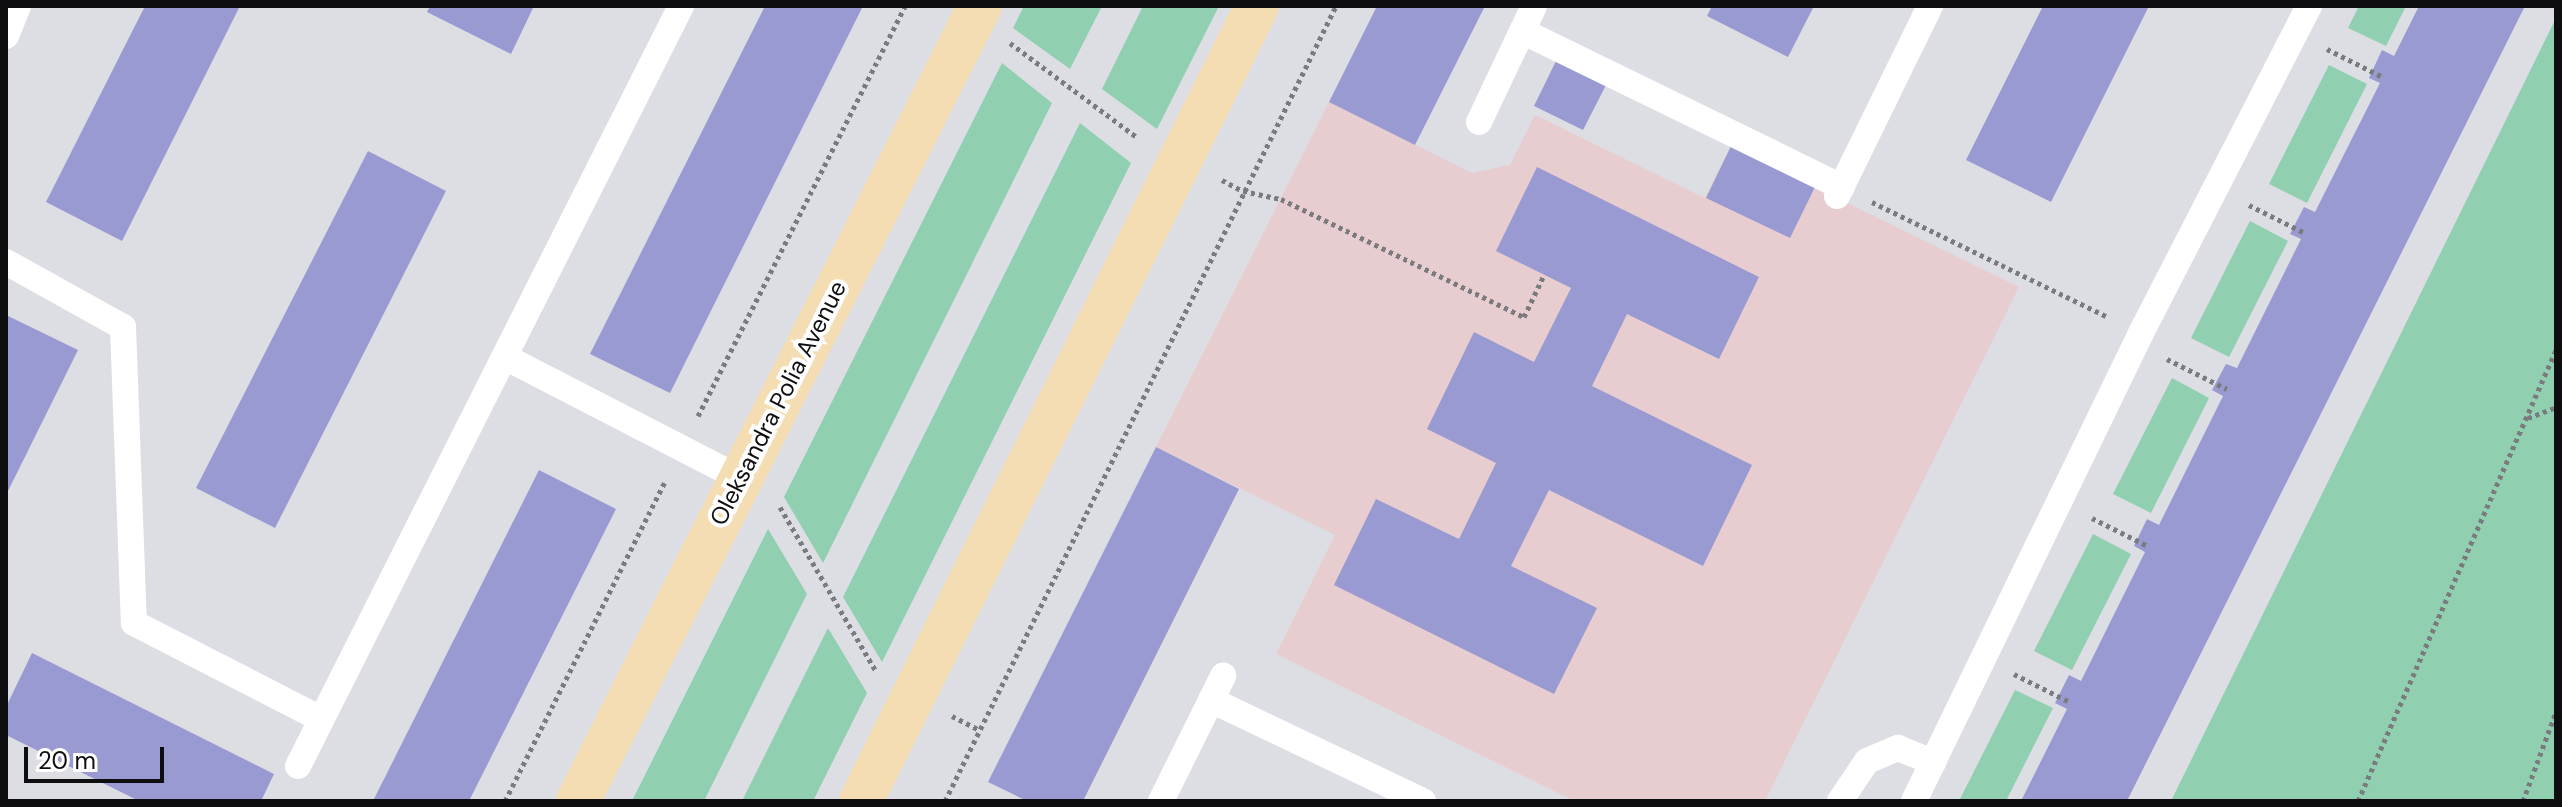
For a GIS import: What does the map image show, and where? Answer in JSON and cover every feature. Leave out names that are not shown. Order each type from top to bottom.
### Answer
[{"type":"main road","points":[[861,801],[1257,6]]},
{"type":"main road","name":"Oleksandra Polia Avenue","points":[[578,801],[756,488],[992,22]]},
{"type":"lane","points":[[6,36],[18,6]]},
{"type":"lane","points":[[298,766],[681,6]]},
{"type":"lane","points":[[1479,122],[1534,6]]},
{"type":"lane","points":[[1522,31],[1839,192],[1930,6]]},
{"type":"lane","points":[[1914,801],[2139,339],[2309,6]]},
{"type":"lane","points":[[6,262],[123,327],[134,623],[321,719]]},
{"type":"lane","points":[[505,357],[756,488]]},
{"type":"lane","points":[[1161,801],[1217,688],[1423,801]]},
{"type":"lane","points":[[1840,801],[1867,761],[1898,748],[1933,762]]},
{"type":"path","points":[[505,801],[905,6]]},
{"type":"path","points":[[945,801],[1336,6]]},
{"type":"path","points":[[992,22],[1138,138]]},
{"type":"path","points":[[2295,33],[2383,77]]},
{"type":"path","points":[[1221,179],[1243,191],[1281,199],[1524,317],[1544,275]]},
{"type":"path","points":[[2216,188],[2305,233]]},
{"type":"path","points":[[1839,192],[2139,339],[2227,389]]},
{"type":"path","points":[[2358,801],[2556,351]]},
{"type":"path","points":[[2527,418],[2556,407]]},
{"type":"path","points":[[756,488],[882,680],[980,730]]},
{"type":"path","points":[[2060,501],[2148,546]]},
{"type":"path","points":[[1983,658],[2070,702]]},
{"type":"path","points":[[2523,801],[2556,712]]},
{"type":"shaded area","points":[[1329,102],[1472,173],[1510,165],[1535,115],[1705,198],[1731,146],[2019,287],[1765,801],[1574,801],[1276,654],[1335,535],[1156,447]]},
{"type":"green space","points":[[1024,6],[1102,6],[1070,69],[1013,28]]},
{"type":"green space","points":[[1143,6],[1219,6],[1157,129],[1102,89]]},
{"type":"green space","points":[[2359,6],[2406,6],[2386,46],[2348,28]]},
{"type":"green space","points":[[2556,18],[2556,801],[2171,801]]},
{"type":"green space","points":[[1002,63],[1052,103],[823,563],[784,497]]},
{"type":"green space","points":[[2329,65],[2367,84],[2307,203],[2269,184]]},
{"type":"green space","points":[[1080,123],[1131,163],[882,662],[843,597]]},
{"type":"green space","points":[[2250,221],[2288,241],[2229,357],[2191,338]]},
{"type":"green space","points":[[2172,378],[2209,398],[2151,513],[2113,494]]},
{"type":"green space","points":[[768,529],[807,594],[704,801],[632,801]]},
{"type":"green space","points":[[2093,534],[2131,554],[2072,670],[2034,651]]},
{"type":"green space","points":[[828,628],[867,693],[813,801],[742,801]]},
{"type":"green space","points":[[2015,690],[2053,708],[2006,801],[1959,801]]},
{"type":"building","points":[[145,6],[240,6],[122,241],[46,202]]},
{"type":"building","points":[[430,6],[534,6],[511,54],[427,12]]},
{"type":"building","points":[[765,6],[863,6],[670,393],[590,354]]},
{"type":"building","points":[[1377,6],[1485,6],[1415,145],[1329,102]]},
{"type":"building","points":[[1712,6],[1814,6],[1788,57],[1707,16]]},
{"type":"building","points":[[2043,6],[2149,6],[2051,202],[1966,160]]},
{"type":"building","points":[[2419,6],[2525,6],[2127,801],[2021,801],[2067,709],[2055,703],[2069,675],[2081,681],[2145,552],[2134,546],[2147,519],[2159,525],[2223,396],[2212,390],[2226,364],[2237,368],[2301,239],[2290,234],[2304,207],[2315,212],[2380,83],[2369,78],[2382,50],[2394,56]]},
{"type":"building","points":[[1556,61],[1606,85],[1583,130],[1534,106]]},
{"type":"building","points":[[1731,146],[1815,187],[1790,238],[1706,198]]},
{"type":"building","points":[[368,151],[446,191],[275,528],[196,488]]},
{"type":"building","points":[[1537,167],[1759,277],[1719,359],[1627,314],[1592,386],[1752,465],[1703,566],[1549,490],[1511,566],[1597,608],[1554,694],[1334,585],[1376,499],[1459,539],[1496,463],[1427,429],[1474,332],[1534,362],[1571,288],[1496,251]]},
{"type":"building","points":[[6,315],[78,350],[6,495]]},
{"type":"building","points":[[1156,447],[1239,489],[1083,801],[1027,801],[988,782]]},
{"type":"building","points":[[539,470],[616,509],[469,801],[373,801]]},
{"type":"building","points":[[32,653],[274,774],[261,801],[139,801],[6,735],[6,707]]}]
